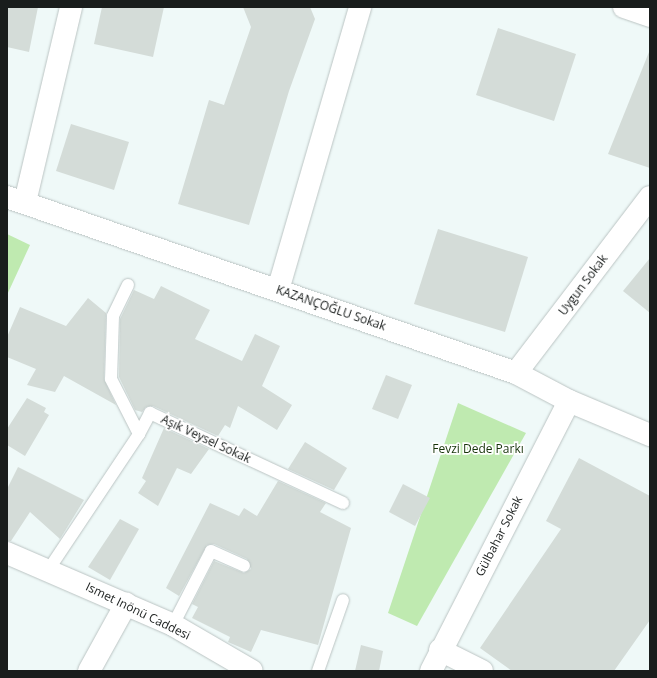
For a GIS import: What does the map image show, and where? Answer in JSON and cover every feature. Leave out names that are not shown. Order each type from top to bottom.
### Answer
[{"type":"street","points":[[16,199],[71,7]]},
{"type":"street","points":[[278,290],[360,7]]},
{"type":"street","points":[[624,7],[650,16]]},
{"type":"street","name":"Uygun Sokak","points":[[516,373],[650,197]]},
{"type":"street","name":"KAZANÇOĞLU Sokak","points":[[16,199],[516,373],[569,401],[650,435]]},
{"type":"street","name":"Gülbahar Sokak","points":[[431,671],[440,650],[569,401]]},
{"type":"street","name":"Ismet Inönü Caddesi","points":[[14,556],[49,569],[173,625],[252,671]]},
{"type":"street","points":[[89,671],[126,604]]},
{"type":"street","points":[[440,650],[482,671]]},
{"type":"lane","points":[[128,285],[114,316],[111,379],[139,434]]},
{"type":"lane","name":"Aşık Veysel Sokak","points":[[49,569],[139,434],[150,413],[343,503]]},
{"type":"lane","points":[[173,625],[211,551],[244,566]]},
{"type":"lane","points":[[318,671],[343,600]]},
{"type":"green space","points":[[7,234],[30,245],[7,295]]},
{"type":"green space","name":"Fevzi Dede Parkı","points":[[458,403],[526,433],[417,626],[388,613]]},
{"type":"building","points":[[7,7],[38,7],[29,52],[7,47]]},
{"type":"building","points":[[102,7],[164,7],[153,57],[94,44]]},
{"type":"building","points":[[243,7],[310,7],[315,19],[289,91],[249,225],[178,204],[209,100],[224,105],[251,27]]},
{"type":"building","points":[[498,28],[576,54],[554,121],[476,95]]},
{"type":"building","points":[[650,52],[650,168],[608,154]]},
{"type":"building","points":[[71,124],[129,142],[114,190],[56,171]]},
{"type":"building","points":[[438,229],[528,257],[505,332],[414,304]]},
{"type":"building","points":[[650,258],[650,313],[623,291]]},
{"type":"building","points":[[161,286],[210,310],[195,339],[242,361],[255,334],[280,346],[262,386],[292,405],[277,430],[238,406],[230,428],[225,425],[218,436],[153,406],[146,407],[142,412],[135,410],[119,377],[120,319],[134,290],[154,299]]},
{"type":"building","points":[[88,298],[106,313],[104,379],[116,405],[64,376],[55,392],[27,385],[36,369],[7,357],[7,337],[20,307],[66,326]]},
{"type":"building","points":[[386,375],[412,385],[398,419],[372,409]]},
{"type":"building","points":[[27,398],[46,408],[44,412],[49,415],[25,456],[7,445],[7,429]]},
{"type":"building","points":[[164,428],[209,449],[191,474],[177,468],[158,506],[138,493],[146,481],[142,478]]},
{"type":"building","points":[[305,442],[347,468],[334,490],[288,469]]},
{"type":"building","points":[[579,458],[650,496],[650,620],[614,671],[512,671],[480,648],[561,529],[546,521]]},
{"type":"building","points":[[18,467],[84,500],[60,539],[30,512],[11,541],[7,541],[7,489]]},
{"type":"building","points":[[278,481],[326,503],[320,512],[351,528],[318,645],[261,630],[251,652],[228,642],[230,637],[192,618],[198,607],[192,604],[214,561],[244,573],[251,569],[247,559],[214,544],[207,545],[179,596],[166,588],[210,503],[239,516],[244,508],[257,516]]},
{"type":"building","points":[[403,484],[430,498],[415,526],[389,512]]},
{"type":"building","points":[[120,519],[139,529],[110,580],[88,567]]},
{"type":"building","points":[[361,645],[383,651],[379,671],[355,671]]}]
